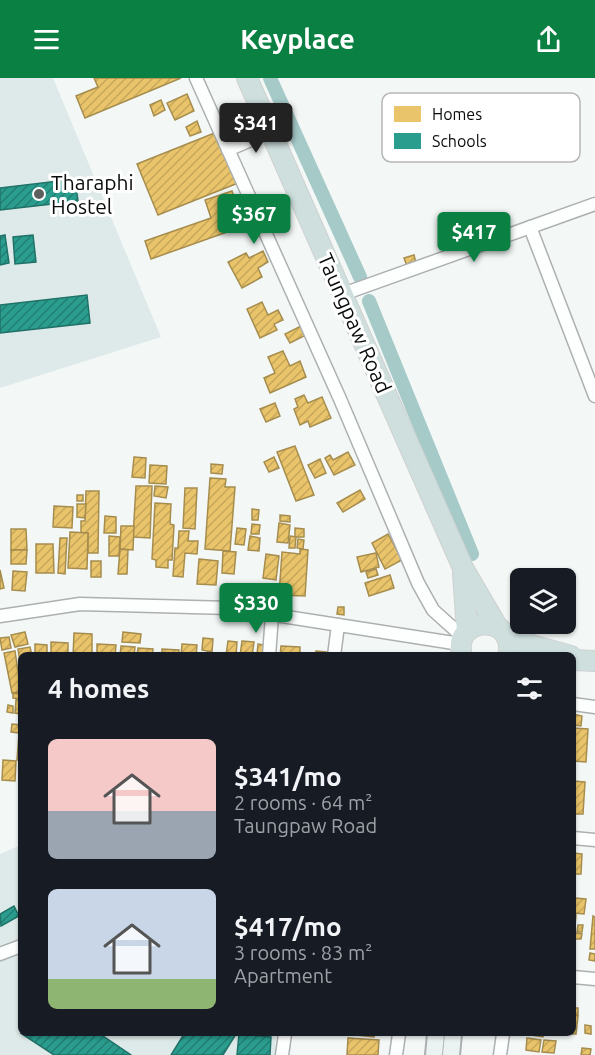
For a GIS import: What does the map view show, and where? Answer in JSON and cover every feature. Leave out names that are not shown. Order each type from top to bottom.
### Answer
[{"type":"highway","name":"Taungpaw Road","points":[[247,78],[463,568],[504,640]]},
{"type":"highway","name":"Taungpaw Road","points":[[463,568],[463,642]]},
{"type":"highway","points":[[463,642],[481,624],[504,640],[552,652]]},
{"type":"main road","points":[[434,1055],[436,1036]]},
{"type":"main road","points":[[451,1055],[453,1036]]},
{"type":"street","points":[[196,78],[340,399],[418,584],[433,610],[463,642]]},
{"type":"street","points":[[228,150],[271,131]]},
{"type":"street","points":[[343,294],[595,204]]},
{"type":"street","points":[[530,227],[589,363],[595,396]]},
{"type":"street","points":[[0,616],[80,604],[230,608],[463,642]]},
{"type":"street","points":[[270,652],[272,615]]},
{"type":"street","points":[[335,652],[338,625]]},
{"type":"street","points":[[576,704],[595,707]]},
{"type":"street","points":[[576,838],[595,840]]},
{"type":"street","points":[[0,954],[18,947]]},
{"type":"street","points":[[576,977],[595,979]]},
{"type":"street","points":[[282,1055],[285,1036]]},
{"type":"street","points":[[396,1055],[399,1036]]},
{"type":"street","points":[[500,1055],[503,1036]]},
{"type":"path","points":[[0,287],[37,278]]},
{"type":"shaded area","points":[[0,78],[53,78],[161,337],[0,388]]},
{"type":"shaded area","points":[[18,846],[18,1036],[276,1036],[275,1055],[0,1055],[0,854]]},
{"type":"building: Homes","points":[[94,78],[181,78],[85,118],[76,96],[98,87]]},
{"type":"building: Homes","points":[[187,94],[194,111],[175,120],[167,103]]},
{"type":"building: Homes","points":[[161,100],[165,110],[154,116],[150,105]]},
{"type":"building: Homes","points":[[197,121],[201,132],[190,136],[186,127]]},
{"type":"building: Homes","points":[[217,132],[238,183],[158,215],[137,164]]},
{"type":"building: Homes","points":[[232,191],[244,226],[151,259],[145,241],[211,218],[205,200]]},
{"type":"building: Homes","points":[[263,251],[268,262],[258,268],[262,277],[242,288],[228,262],[246,253],[249,258]]},
{"type":"building: Homes","points":[[414,255],[416,263],[407,266],[404,258]]},
{"type":"building: Homes","points":[[262,302],[268,315],[278,310],[283,320],[274,324],[277,330],[260,338],[247,309]]},
{"type":"building: Homes","points":[[301,326],[306,335],[290,343],[285,334]]},
{"type":"building: Homes","points":[[283,351],[290,366],[300,361],[306,377],[270,393],[264,378],[275,373],[268,357]]},
{"type":"building: Homes","points":[[304,395],[308,403],[322,397],[331,418],[310,427],[308,421],[300,425],[294,409],[298,407],[295,399]]},
{"type":"building: Homes","points":[[275,403],[280,416],[266,422],[260,409]]},
{"type":"building: Homes","points":[[295,446],[314,495],[296,501],[277,452]]},
{"type":"building: Homes","points":[[348,452],[355,465],[334,475],[325,458],[330,455],[333,460]]},
{"type":"building: Homes","points":[[134,457],[146,458],[145,478],[132,477]]},
{"type":"building: Homes","points":[[274,457],[279,468],[269,472],[264,462]]},
{"type":"building: Homes","points":[[320,459],[326,473],[315,478],[308,465]]},
{"type":"building: Homes","points":[[211,464],[223,465],[222,474],[211,473]]},
{"type":"building: Homes","points":[[150,465],[167,466],[166,484],[149,483]]},
{"type":"building: Homes","points":[[210,478],[226,479],[225,487],[235,487],[230,551],[205,549]]},
{"type":"building: Homes","points":[[136,486],[152,486],[150,538],[133,537]]},
{"type":"building: Homes","points":[[155,486],[168,487],[166,498],[154,496]]},
{"type":"building: Homes","points":[[185,488],[197,488],[195,529],[183,528]]},
{"type":"building: Homes","points":[[360,490],[365,499],[343,512],[337,503]]},
{"type":"building: Homes","points":[[86,491],[99,491],[98,553],[88,553],[88,533],[81,533],[81,521],[85,521]]},
{"type":"building: Homes","points":[[77,495],[83,495],[83,501],[77,501]]},
{"type":"building: Homes","points":[[155,503],[171,504],[170,524],[174,525],[172,560],[168,560],[168,568],[156,567],[156,560],[152,559]]},
{"type":"building: Homes","points":[[77,504],[86,504],[85,518],[77,517]]},
{"type":"building: Homes","points":[[54,506],[73,507],[72,528],[53,527]]},
{"type":"building: Homes","points":[[252,509],[259,510],[258,520],[252,520]]},
{"type":"building: Homes","points":[[280,515],[290,516],[290,522],[280,521]]},
{"type":"building: Homes","points":[[105,516],[116,517],[116,533],[104,533]]},
{"type":"building: Homes","points":[[279,523],[290,525],[288,543],[277,542]]},
{"type":"building: Homes","points":[[252,524],[260,525],[259,534],[251,534]]},
{"type":"building: Homes","points":[[121,526],[134,526],[133,550],[120,549]]},
{"type":"building: Homes","points":[[237,528],[246,529],[244,545],[235,544]]},
{"type":"building: Homes","points":[[295,528],[304,529],[304,537],[295,537]]},
{"type":"building: Homes","points":[[11,529],[26,529],[27,550],[11,550]]},
{"type":"building: Homes","points":[[179,531],[189,531],[188,541],[198,541],[197,554],[185,553],[183,577],[173,576]]},
{"type":"building: Homes","points":[[70,532],[88,533],[87,569],[68,568]]},
{"type":"building: Homes","points":[[388,534],[402,560],[385,569],[372,543]]},
{"type":"building: Homes","points":[[109,536],[120,537],[119,556],[109,556]]},
{"type":"building: Homes","points":[[250,536],[260,538],[259,551],[248,550]]},
{"type":"building: Homes","points":[[290,536],[296,537],[295,548],[289,548]]},
{"type":"building: Homes","points":[[60,538],[67,538],[65,574],[58,573]]},
{"type":"building: Homes","points":[[298,539],[304,540],[303,549],[297,548]]},
{"type":"building: Homes","points":[[36,544],[53,544],[54,573],[36,573]]},
{"type":"building: Homes","points":[[120,549],[128,550],[127,574],[118,574]]},
{"type":"building: Homes","points":[[300,549],[308,550],[305,596],[279,595],[282,552],[300,554]]},
{"type":"building: Homes","points":[[11,550],[27,550],[26,564],[11,564]]},
{"type":"building: Homes","points":[[223,551],[236,552],[234,574],[222,573]]},
{"type":"building: Homes","points":[[376,553],[379,567],[361,572],[357,557]]},
{"type":"building: Homes","points":[[266,554],[279,556],[276,580],[263,578]]},
{"type":"building: Homes","points":[[199,559],[218,561],[216,585],[197,584]]},
{"type":"building: Homes","points":[[91,561],[101,561],[101,577],[91,577]]},
{"type":"building: Homes","points":[[376,569],[378,575],[368,578],[366,572]]},
{"type":"building: Homes","points":[[0,570],[4,588],[0,589]]},
{"type":"building: Homes","points":[[13,571],[27,572],[25,591],[12,590]]},
{"type":"building: Homes","points":[[390,575],[394,588],[369,596],[365,583]]},
{"type":"building: Homes","points":[[338,607],[344,607],[344,615],[337,614]]},
{"type":"building: Homes","points":[[25,632],[28,644],[15,647],[11,635]]},
{"type":"building: Homes","points":[[123,632],[141,634],[140,643],[122,642]]},
{"type":"building: Homes","points":[[74,633],[92,634],[92,652],[73,652]]},
{"type":"building: Homes","points":[[9,637],[11,648],[2,650],[0,638]]},
{"type":"building: Homes","points":[[203,638],[213,639],[212,652],[202,650]]},
{"type":"building: Homes","points":[[228,641],[237,642],[236,652],[226,652]]},
{"type":"building: Homes","points":[[242,641],[254,642],[253,652],[241,652]]},
{"type":"building: Homes","points":[[51,642],[68,643],[68,652],[51,652]]},
{"type":"building: Homes","points":[[35,644],[47,645],[47,652],[35,652]]},
{"type":"building: Homes","points":[[97,644],[116,645],[115,652],[97,652]]},
{"type":"building: Homes","points":[[182,644],[197,645],[196,652],[181,652]]},
{"type":"building: Homes","points":[[258,644],[264,645],[263,652],[257,652]]},
{"type":"building: Homes","points":[[121,646],[135,647],[134,652],[120,652]]},
{"type":"building: Homes","points":[[281,646],[300,647],[300,652],[280,652]]},
{"type":"building: Homes","points":[[30,647],[31,652],[18,652],[18,649]]},
{"type":"building: Homes","points":[[138,648],[153,649],[153,652],[138,652]]},
{"type":"building: Homes","points":[[162,649],[179,650],[179,652],[162,652]]},
{"type":"building: Homes","points":[[15,651],[18,692],[12,693],[4,653]]},
{"type":"building: Homes","points":[[13,693],[18,694],[18,699],[13,698]]},
{"type":"building: Homes","points":[[16,700],[18,700],[18,714],[15,713]]},
{"type":"building: Homes","points":[[8,705],[13,706],[13,713],[7,712]]},
{"type":"building: Homes","points":[[576,715],[582,716],[581,726],[576,725]]},
{"type":"building: Homes","points":[[12,724],[18,725],[18,733],[11,732]]},
{"type":"building: Homes","points":[[576,728],[588,729],[586,762],[576,761]]},
{"type":"building: Homes","points":[[3,760],[16,761],[15,781],[2,780]]},
{"type":"building: Homes","points":[[576,781],[585,782],[583,814],[576,814]]},
{"type":"building: Homes","points":[[576,853],[582,854],[581,874],[576,874]]},
{"type":"building: Homes","points":[[576,898],[586,899],[584,914],[576,913]]},
{"type":"building: Homes","points":[[593,916],[595,917],[595,949],[590,949]]},
{"type":"building: Homes","points":[[578,925],[583,925],[582,932],[577,932]]},
{"type":"building: Homes","points":[[576,933],[582,934],[581,939],[576,939]]},
{"type":"building: Homes","points":[[590,953],[595,954],[595,961],[589,960]]},
{"type":"building: Homes","points":[[585,1025],[591,1026],[591,1034],[585,1033]]},
{"type":"building: Homes","points":[[348,1038],[379,1040],[378,1055],[347,1055]]},
{"type":"building: Homes","points":[[527,1038],[541,1040],[539,1052],[526,1050]]},
{"type":"building: Homes","points":[[544,1040],[556,1041],[554,1053],[542,1052]]},
{"type":"building: Homes","points":[[582,1048],[591,1049],[590,1055],[581,1055]]},
{"type":"building: Schools","name":"Tharaphi Hostel","points":[[75,179],[78,201],[0,210],[0,188]]},
{"type":"building: Schools","points":[[5,235],[9,263],[0,265],[0,236]]},
{"type":"building: Schools","points":[[33,235],[36,262],[15,264],[13,237]]},
{"type":"building: Schools","points":[[87,295],[90,323],[0,333],[0,305]]},
{"type":"building: Schools","points":[[14,906],[18,917],[1,926],[0,914]]},
{"type":"building: Schools","points":[[25,1036],[103,1036],[131,1055],[54,1055]]},
{"type":"building: Schools","points":[[183,1036],[235,1036],[223,1055],[171,1055]]},
{"type":"building: Schools","points":[[239,1036],[271,1037],[270,1055],[237,1055]]},
{"type":"waterway","points":[[270,78],[360,277]]},
{"type":"waterway","points":[[369,301],[472,554]]},
{"type":"place","name":"Tharaphi Hostel","points":[[39,194]]}]
